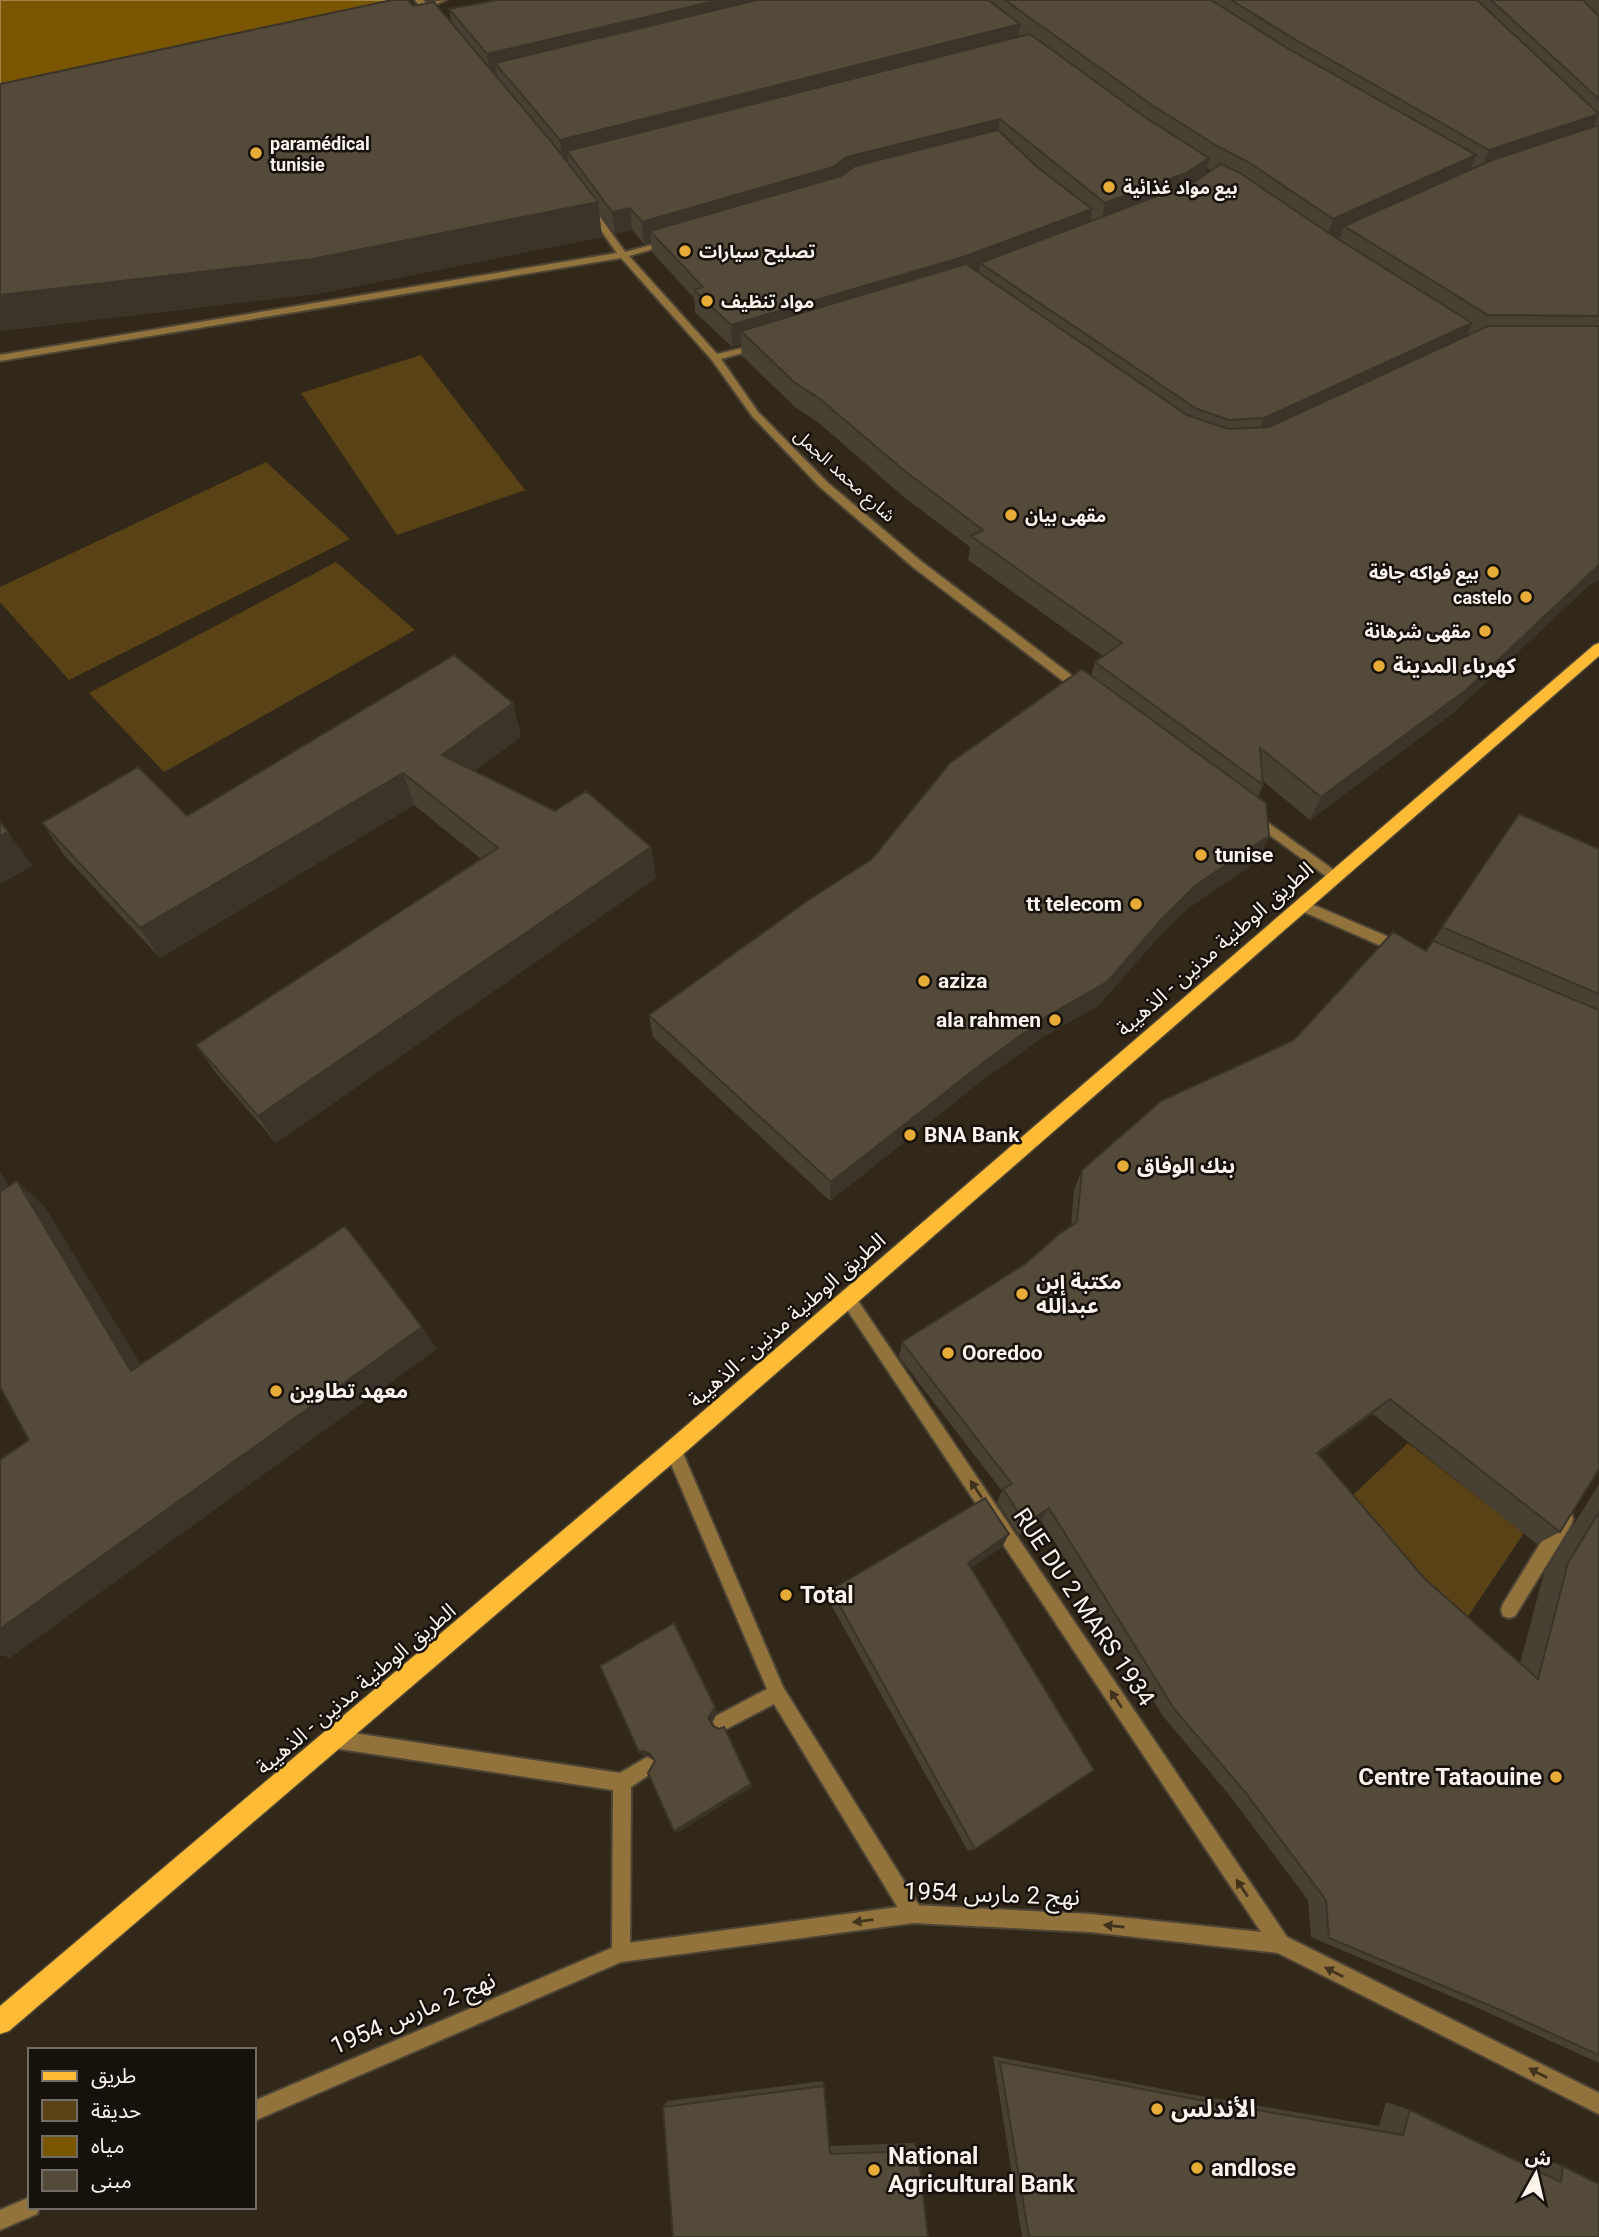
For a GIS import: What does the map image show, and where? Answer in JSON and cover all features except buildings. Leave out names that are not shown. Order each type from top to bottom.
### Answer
[{"type":"main road","name":"الطريق الوطنية مدنين - الذهيبة","points":[[0,2022],[673,1450],[1599,648]]},
{"type":"street","points":[[421,3],[442,0]]},
{"type":"street","points":[[421,3],[440,25]]},
{"type":"street","name":"شارع محمد الجمل","points":[[584,202],[623,255],[715,358],[755,414],[824,485],[918,565],[1095,699]]},
{"type":"street","points":[[0,358],[623,255],[677,239]]},
{"type":"street","points":[[715,358],[768,343]]},
{"type":"street","points":[[1247,812],[1334,876]]},
{"type":"street","points":[[1302,905],[1413,953]]},
{"type":"street","name":"RUE DU 2 MARS 1934","points":[[847,1297],[1280,1944]]},
{"type":"street","points":[[673,1450],[777,1693],[913,1914]]},
{"type":"street","points":[[1508,1610],[1571,1509]]},
{"type":"street","points":[[722,1722],[777,1693]]},
{"type":"street","points":[[332,1739],[622,1782],[647,1766]]},
{"type":"street","points":[[621,1953],[622,1782]]},
{"type":"street","name":"نهج 2 مارس 1954","points":[[256,2109],[621,1953],[913,1914],[1090,1923],[1280,1944],[1599,2104]]},
{"type":"street","points":[[0,2220],[28,2208]]},
{"type":"green space","points":[[421,355],[525,490],[397,535],[301,393]]},
{"type":"green space","points":[[266,462],[350,539],[69,680],[0,602],[0,587]]},
{"type":"green space","points":[[336,562],[415,630],[164,772],[89,693]]},
{"type":"green space","points":[[1408,1443],[1524,1533],[1456,1634],[1350,1498]]},
{"type":"water","points":[[0,0],[401,0],[0,94]]},
{"type":"place","name":"paramédical tunisie","points":[[256,153]]},
{"type":"place","name":"بيع مواد غذائية","points":[[1109,187]]},
{"type":"place","name":"تصليح سيارات","points":[[685,251]]},
{"type":"place","name":"مواد تنظيف","points":[[707,301]]},
{"type":"place","name":"مقهى بيان","points":[[1011,515]]},
{"type":"place","name":"بيع فواكه جافة","points":[[1493,572]]},
{"type":"place","name":"castelo","points":[[1526,597]]},
{"type":"place","name":"مقهى شرهانة","points":[[1485,631]]},
{"type":"place","name":"كهرباء المدينة","points":[[1379,666]]},
{"type":"place","name":"tunise","points":[[1201,855]]},
{"type":"place","name":"tt telecom","points":[[1136,904]]},
{"type":"place","name":"aziza","points":[[924,981]]},
{"type":"place","name":"ala rahmen","points":[[1055,1020]]},
{"type":"place","name":"BNA Bank","points":[[910,1135]]},
{"type":"place","name":"بنك الوفاق","points":[[1123,1166]]},
{"type":"place","name":"مكتبة إبن عبدالله","points":[[1022,1294]]},
{"type":"place","name":"Ooredoo","points":[[948,1353]]},
{"type":"place","name":"معهد تطاوين","points":[[276,1391]]},
{"type":"place","name":"Total","points":[[786,1595]]},
{"type":"place","name":"Centre Tataouine","points":[[1556,1777]]},
{"type":"place","name":"الأندلس","points":[[1157,2109]]},
{"type":"place","name":"andlose","points":[[1197,2168]]},
{"type":"place","name":"National Agricultural Bank","points":[[874,2170]]}]
